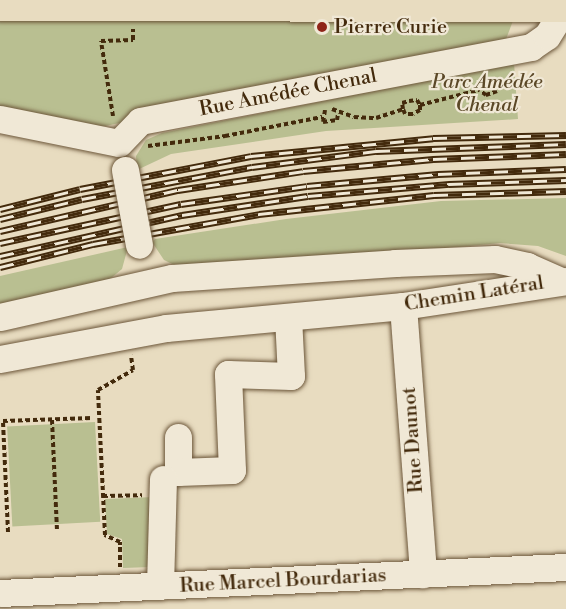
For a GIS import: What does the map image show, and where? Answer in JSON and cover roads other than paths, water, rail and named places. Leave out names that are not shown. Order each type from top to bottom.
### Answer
[{"type":"main road","points":[[0,4],[481,2],[566,6]]},
{"type":"street","name":"Rue Amédée Chenal","points":[[130,144],[140,121],[531,47],[547,36],[566,6]]},
{"type":"street","points":[[0,119],[130,144],[124,170],[146,282]]},
{"type":"street","name":"Chemin Latéral","points":[[0,317],[146,282],[495,259],[527,266],[564,287]]},
{"type":"street","name":"Chemin Latéral","points":[[0,359],[166,328],[403,306],[564,287]]},
{"type":"street","name":"Rue Daunot","points":[[403,306],[423,574]]},
{"type":"street","points":[[178,438],[178,472],[232,470],[228,374],[291,376],[288,316]]},
{"type":"street","points":[[160,586],[163,486]]},
{"type":"street","name":"Rue Marcel Bourdarias","points":[[0,593],[566,567]]},
{"type":"railway","points":[[0,209],[80,189],[251,156],[433,138],[566,135]]},
{"type":"railway","points":[[0,219],[82,199],[252,167],[376,151],[566,144]]},
{"type":"railway","points":[[0,231],[178,190],[303,171],[433,159],[566,154]]},
{"type":"railway","points":[[0,243],[181,204],[307,186],[438,174],[566,169]]},
{"type":"railway","points":[[0,256],[182,215],[308,196],[449,184],[566,180]]},
{"type":"railway","points":[[0,267],[93,244],[259,214],[434,195],[566,191]]},
{"type":"place","name":"Pierre Curie","points":[[322,27]]},
{"type":"park label","name":"Parc Amédée Chenal","points":[[487,94]]}]
